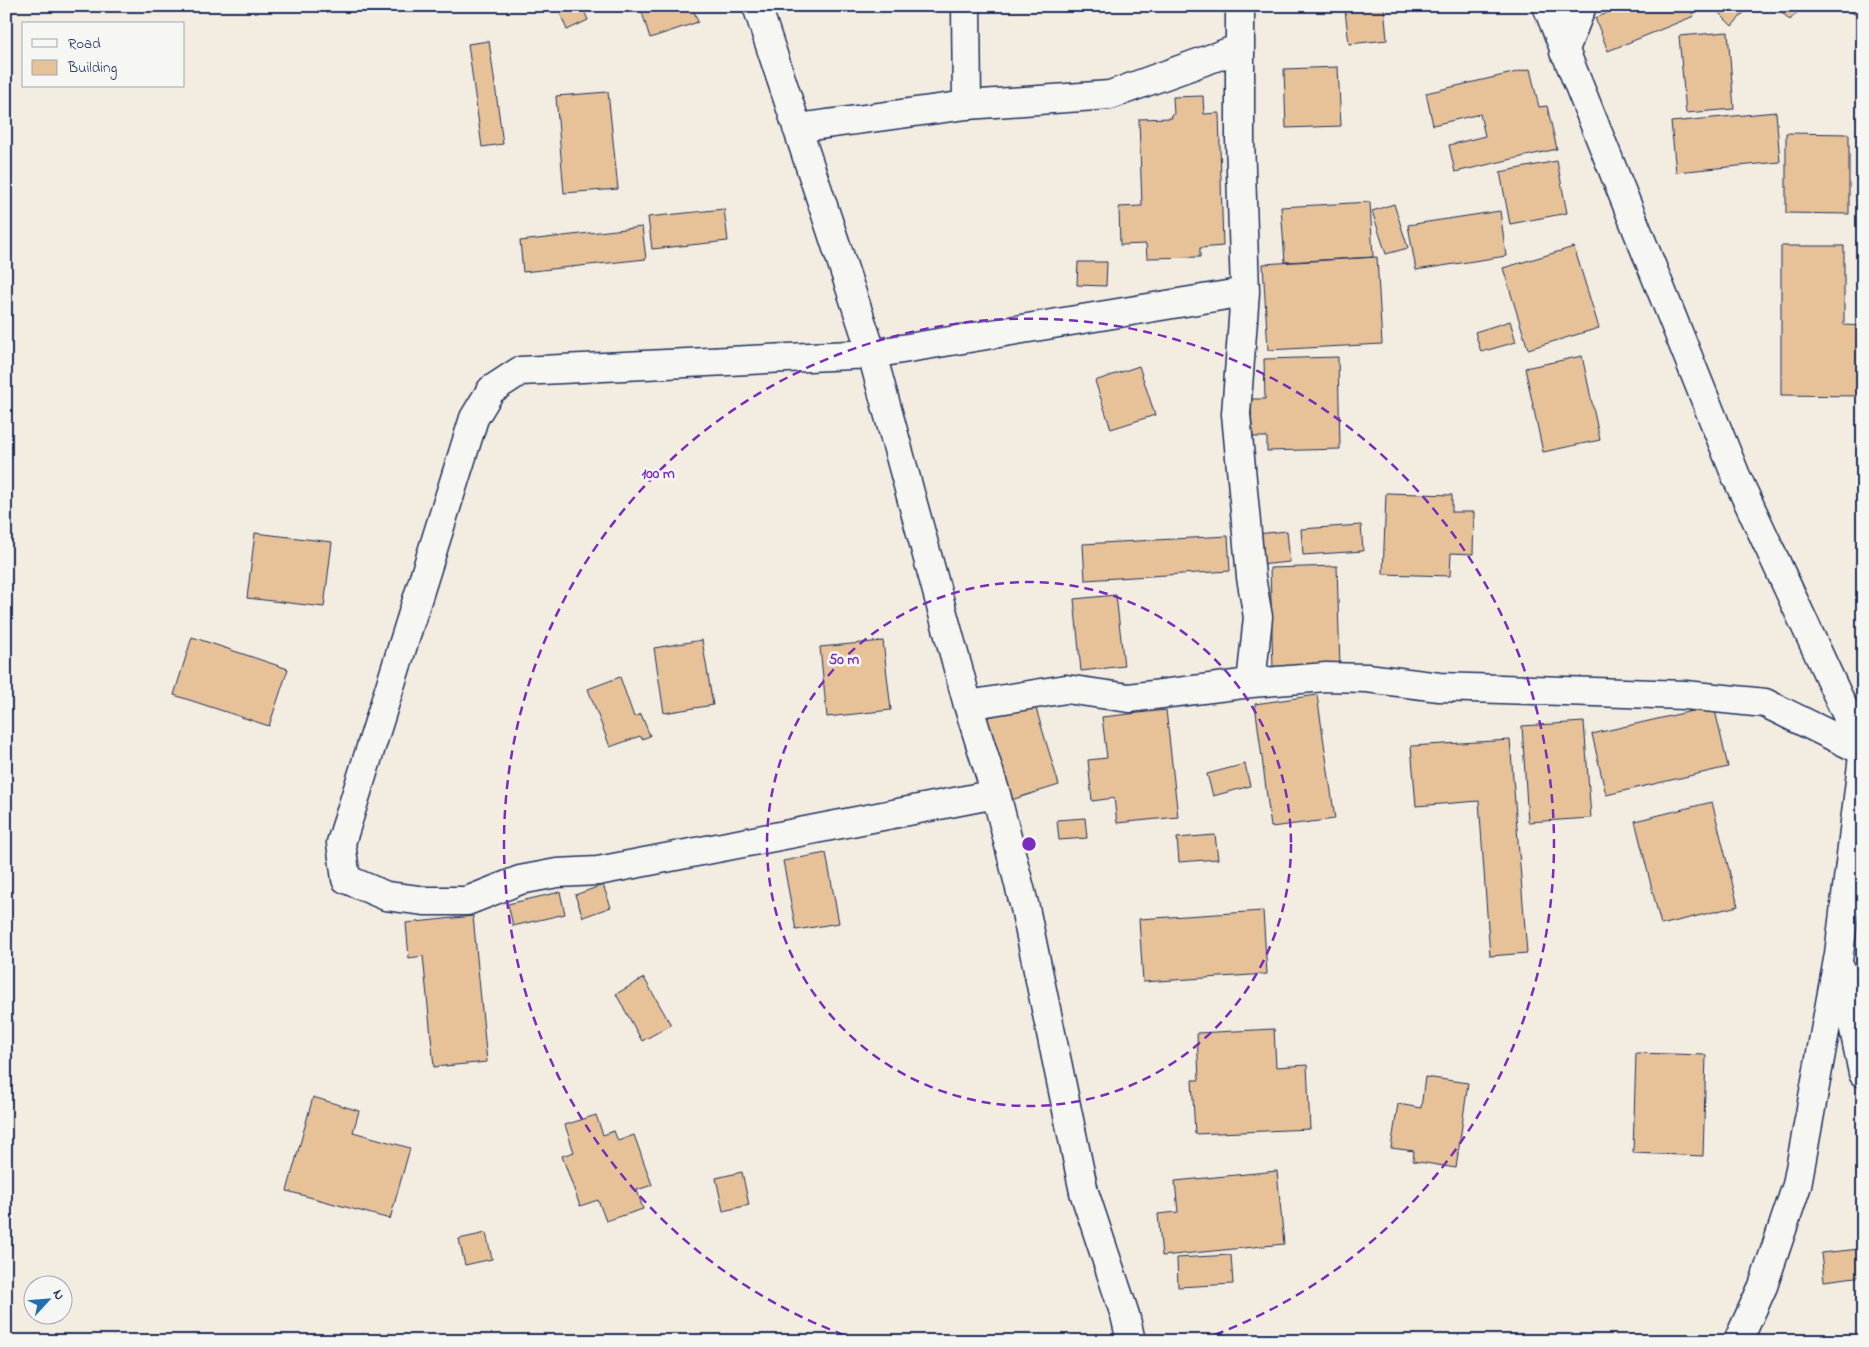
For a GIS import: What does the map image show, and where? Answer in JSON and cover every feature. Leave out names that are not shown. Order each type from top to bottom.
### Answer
[{"type":"street","points":[[757,6],[872,354],[968,705],[996,794],[1025,908],[1084,1192],[1125,1315],[1130,1341]]},
{"type":"street","points":[[966,6],[967,105]]},
{"type":"street","points":[[1240,6],[1245,292],[1236,414],[1250,577],[1258,617],[1251,683]]},
{"type":"street","points":[[1547,6],[1564,52],[1679,330],[1736,476],[1863,750]]},
{"type":"street","points":[[1564,52],[1582,6]]},
{"type":"street","points":[[797,128],[967,105],[1110,95],[1240,48]]},
{"type":"street","points":[[996,794],[598,871],[557,873],[529,878],[467,901],[426,901],[386,896],[346,878],[342,843],[474,418],[491,390],[520,371],[872,354],[1245,292]]},
{"type":"street","points":[[968,705],[1066,689],[1129,698],[1251,683],[1326,677],[1367,678],[1439,687],[1676,694],[1765,702],[1863,750]]},
{"type":"street","points":[[1738,1341],[1763,1286],[1797,1185],[1839,954],[1863,756]]},
{"type":"street","points":[[1839,954],[1863,1073]]},
{"type":"building","points":[[557,6],[582,6],[588,20],[567,30]]},
{"type":"building","points":[[640,6],[692,6],[698,22],[650,38]]},
{"type":"building","points":[[1384,6],[1387,40],[1349,44],[1345,10]]},
{"type":"building","points":[[1624,6],[1690,6],[1694,16],[1608,51],[1595,18]]},
{"type":"building","points":[[1712,6],[1750,6],[1732,26]]},
{"type":"building","points":[[1775,6],[1803,6],[1790,20]]},
{"type":"building","points":[[1838,6],[1863,6],[1863,18]]},
{"type":"building","points":[[1728,32],[1734,109],[1686,113],[1679,36]]},
{"type":"building","points":[[489,41],[503,144],[482,147],[468,44]]},
{"type":"building","points":[[1338,67],[1341,126],[1286,128],[1284,69]]},
{"type":"building","points":[[1530,69],[1539,107],[1547,106],[1557,149],[1455,172],[1449,145],[1485,136],[1480,114],[1433,125],[1426,93]]},
{"type":"building","points":[[608,92],[618,189],[564,193],[556,96]]},
{"type":"building","points":[[1203,96],[1204,114],[1219,113],[1223,246],[1200,248],[1200,257],[1147,258],[1146,244],[1120,245],[1119,207],[1142,206],[1139,119],[1172,118],[1171,115],[1174,115],[1173,97]]},
{"type":"building","points":[[1776,112],[1780,162],[1676,172],[1671,122]]},
{"type":"building","points":[[1786,133],[1849,134],[1849,214],[1786,213]]},
{"type":"building","points":[[1557,161],[1567,213],[1510,224],[1500,172]]},
{"type":"building","points":[[1370,202],[1373,257],[1285,262],[1281,207]]},
{"type":"building","points":[[1394,204],[1408,248],[1386,254],[1372,211]]},
{"type":"building","points":[[724,209],[728,241],[652,249],[648,217]]},
{"type":"building","points":[[1500,211],[1506,256],[1416,270],[1408,225]]},
{"type":"building","points":[[642,227],[646,259],[523,272],[520,241]]},
{"type":"building","points":[[1781,246],[1844,246],[1844,325],[1863,326],[1860,396],[1781,395]]},
{"type":"building","points":[[1574,247],[1599,328],[1528,349],[1503,268]]},
{"type":"building","points":[[1377,257],[1382,344],[1268,350],[1263,264]]},
{"type":"building","points":[[1078,262],[1107,262],[1106,286],[1077,285]]},
{"type":"building","points":[[1510,321],[1516,342],[1481,352],[1475,332]]},
{"type":"building","points":[[1582,356],[1600,440],[1543,452],[1525,368]]},
{"type":"building","points":[[1338,357],[1340,449],[1267,451],[1267,437],[1252,437],[1251,399],[1265,399],[1264,359]]},
{"type":"building","points":[[1139,366],[1155,415],[1111,429],[1095,381]]},
{"type":"building","points":[[1386,493],[1452,495],[1452,512],[1474,512],[1473,554],[1451,553],[1450,576],[1383,574]]},
{"type":"building","points":[[1361,525],[1363,551],[1303,555],[1301,529]]},
{"type":"building","points":[[1287,531],[1290,562],[1259,565],[1256,534]]},
{"type":"building","points":[[255,533],[332,542],[324,607],[247,598]]},
{"type":"building","points":[[1228,536],[1230,571],[1085,580],[1083,544]]},
{"type":"building","points":[[1337,566],[1340,667],[1273,669],[1270,568]]},
{"type":"building","points":[[1116,595],[1124,666],[1081,671],[1074,599]]},
{"type":"building","points":[[192,637],[288,669],[269,726],[174,695]]},
{"type":"building","points":[[702,640],[713,705],[664,713],[654,648]]},
{"type":"building","points":[[883,641],[891,710],[827,717],[820,647]]},
{"type":"building","points":[[620,677],[634,717],[641,714],[650,736],[642,739],[640,736],[610,747],[588,689]]},
{"type":"building","points":[[1317,695],[1335,819],[1271,827],[1255,704]]},
{"type":"building","points":[[1034,702],[1059,785],[1011,800],[985,718]]},
{"type":"building","points":[[1714,706],[1728,767],[1606,795],[1592,734]]},
{"type":"building","points":[[1166,710],[1178,817],[1117,823],[1114,798],[1092,801],[1088,760],[1107,758],[1102,717]]},
{"type":"building","points":[[1584,722],[1591,818],[1528,822],[1522,726]]},
{"type":"building","points":[[1510,740],[1527,953],[1490,956],[1479,801],[1416,806],[1411,746]]},
{"type":"building","points":[[1245,764],[1250,786],[1213,796],[1207,774]]},
{"type":"building","points":[[1712,802],[1738,906],[1661,925],[1635,821]]},
{"type":"building","points":[[1085,818],[1087,838],[1059,840],[1057,820]]},
{"type":"building","points":[[1215,835],[1218,859],[1179,862],[1177,838]]},
{"type":"building","points":[[826,853],[839,923],[796,930],[783,861]]},
{"type":"building","points":[[603,885],[611,907],[583,917],[575,895]]},
{"type":"building","points":[[560,892],[565,914],[513,926],[508,904]]},
{"type":"building","points":[[1263,911],[1267,974],[1143,982],[1139,919]]},
{"type":"building","points":[[473,916],[487,1062],[434,1067],[423,956],[409,958],[406,923]]},
{"type":"building","points":[[644,978],[671,1025],[642,1041],[616,994]]},
{"type":"building","points":[[1274,1029],[1276,1067],[1307,1065],[1310,1129],[1195,1134],[1192,1080],[1199,1080],[1197,1033]]},
{"type":"building","points":[[1636,1053],[1706,1055],[1703,1156],[1633,1153]]},
{"type":"building","points":[[1425,1077],[1468,1083],[1456,1168],[1413,1161],[1414,1151],[1391,1148],[1398,1104],[1421,1108]]},
{"type":"building","points":[[313,1097],[359,1111],[353,1132],[410,1148],[390,1219],[287,1191]]},
{"type":"building","points":[[596,1115],[603,1135],[614,1131],[618,1141],[634,1135],[652,1185],[637,1190],[643,1209],[606,1221],[598,1200],[580,1206],[562,1156],[574,1152],[565,1125]]},
{"type":"building","points":[[1277,1171],[1284,1244],[1162,1256],[1158,1214],[1178,1212],[1175,1181]]},
{"type":"building","points":[[742,1172],[749,1205],[723,1211],[716,1178]]},
{"type":"building","points":[[486,1233],[492,1259],[465,1265],[459,1239]]},
{"type":"building","points":[[1860,1249],[1863,1276],[1824,1281],[1821,1253]]},
{"type":"building","points":[[1231,1255],[1233,1284],[1178,1287],[1177,1258]]}]
